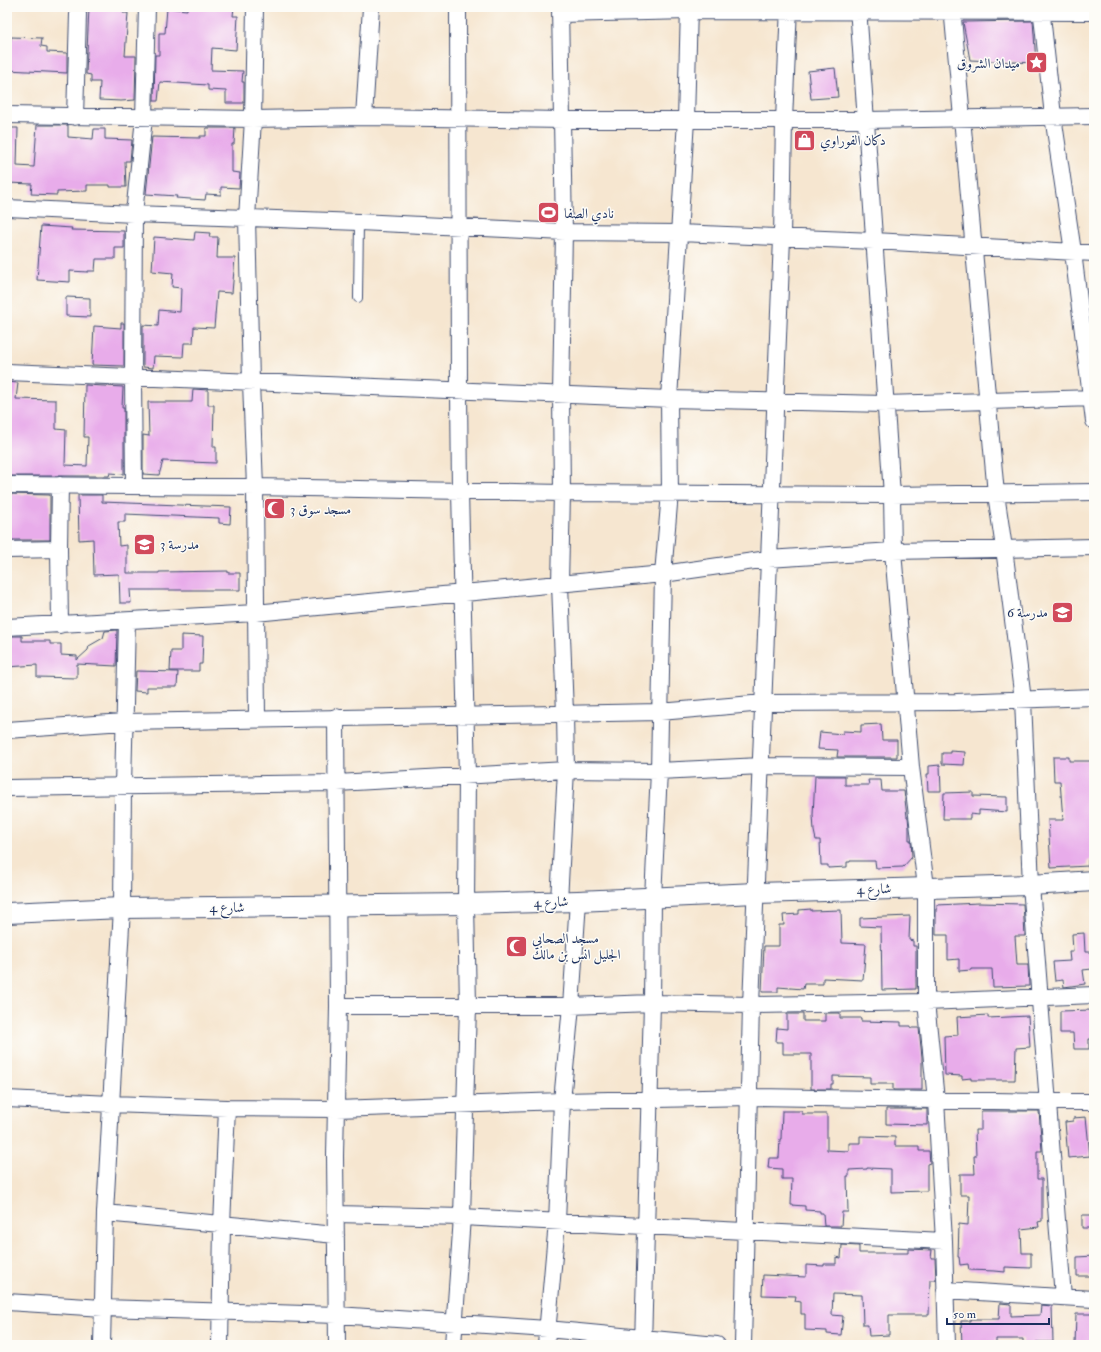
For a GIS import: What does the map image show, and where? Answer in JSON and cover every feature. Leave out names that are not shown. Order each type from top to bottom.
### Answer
[{"type":"street","points":[[134,486],[132,378],[134,214],[144,118],[147,7]]},
{"type":"street","points":[[255,7],[253,119],[247,218],[255,487],[257,719]]},
{"type":"street","points":[[364,117],[371,7]]},
{"type":"street","points":[[453,1345],[462,1217],[468,1006],[466,904],[467,776],[460,492],[458,7]]},
{"type":"street","points":[[643,1342],[652,1003],[652,898],[659,771],[663,574],[670,493],[669,399],[686,120],[690,9]]},
{"type":"street","points":[[743,1345],[747,1231],[751,1005],[782,238],[788,9]]},
{"type":"street","points":[[859,9],[892,495],[893,551],[911,768],[926,887],[926,1002],[936,1100],[944,1241],[947,1345]]},
{"type":"street","points":[[952,9],[996,494],[1023,700],[1031,884],[1063,1298]]},
{"type":"street","points":[[1041,9],[1094,422]]},
{"type":"street","points":[[546,1337],[557,1222],[562,1101],[571,1006],[565,713],[560,584],[564,232],[560,10],[1041,9],[1094,12]]},
{"type":"street","points":[[74,117],[78,14]]},
{"type":"street","points":[[7,115],[253,119],[364,117],[563,120],[866,120],[1094,116]]},
{"type":"street","points":[[7,208],[564,232],[679,233],[874,241],[1094,253]]},
{"type":"street","points":[[7,372],[669,399],[885,404],[1092,398]]},
{"type":"street","points":[[7,485],[255,487],[562,493],[892,495],[1094,492]]},
{"type":"street","points":[[60,485],[60,625]]},
{"type":"street","points":[[7,627],[255,613],[663,574],[768,559],[893,551],[1094,547]]},
{"type":"street","points":[[7,550],[59,549]]},
{"type":"street","points":[[102,1345],[105,1213],[122,908],[124,722],[127,621]]},
{"type":"street","points":[[7,730],[124,722],[660,712],[764,703],[905,703],[1094,697]]},
{"type":"street","points":[[336,717],[336,906],[338,1006],[336,1214],[337,1345]]},
{"type":"street","points":[[7,788],[337,783],[566,770],[659,771],[761,766],[911,768]]},
{"type":"street","name":"شارع 4","points":[[7,913],[122,908],[466,904],[568,901],[1094,881]]},
{"type":"street","points":[[338,1006],[571,1006],[652,1003],[751,1005],[926,1002],[1094,995]]},
{"type":"street","points":[[7,1099],[227,1108],[337,1109],[650,1098],[750,1097],[1094,1102]]},
{"type":"street","points":[[220,1345],[222,1311],[222,1225],[227,1108]]},
{"type":"street","points":[[105,1213],[336,1235]]},
{"type":"street","points":[[336,1214],[462,1217],[944,1241]]},
{"type":"street","points":[[945,1290],[1094,1299]]},
{"type":"street","points":[[7,1302],[103,1308],[337,1315],[455,1323],[546,1337],[717,1345]]},
{"type":"lane","points":[[358,298],[359,222]]},
{"type":"building","points":[[89,7],[124,7],[123,13],[128,13],[125,56],[136,56],[135,100],[99,100],[100,82],[91,82],[91,75],[86,74]]},
{"type":"building","points":[[187,7],[234,7],[233,16],[238,16],[236,50],[212,48],[211,70],[243,71],[242,82],[244,82],[244,103],[226,103],[226,91],[208,90],[208,85],[160,82],[158,101],[154,101],[155,55],[159,55],[159,33],[165,33],[167,8],[187,10]]},
{"type":"building","points":[[1033,21],[1036,63],[970,60],[963,22]]},
{"type":"building","points":[[11,37],[42,38],[41,46],[47,47],[47,52],[67,53],[67,73],[7,70],[7,45],[10,45]]},
{"type":"building","points":[[835,68],[838,97],[811,99],[808,71]]},
{"type":"building","points":[[37,125],[68,125],[68,137],[93,139],[94,129],[105,129],[105,139],[132,140],[130,161],[125,161],[126,187],[87,185],[87,191],[57,192],[57,195],[31,194],[32,184],[7,183],[7,128],[18,128],[17,166],[34,167]]},
{"type":"building","points":[[206,128],[235,128],[234,144],[232,144],[232,172],[240,173],[239,188],[221,187],[221,195],[206,194],[205,200],[146,194],[152,137],[200,138],[200,136],[206,136]]},
{"type":"building","points":[[41,226],[72,228],[71,230],[124,231],[124,248],[115,248],[115,259],[96,259],[95,271],[70,271],[70,282],[37,280]]},
{"type":"building","points":[[195,232],[210,233],[209,237],[218,237],[217,258],[235,258],[232,293],[217,292],[214,328],[194,327],[193,343],[184,343],[183,357],[154,356],[153,368],[143,367],[143,325],[158,326],[159,310],[180,312],[181,288],[172,287],[173,273],[152,271],[154,237],[194,240]]},
{"type":"building","points":[[66,297],[90,298],[90,317],[66,316]]},
{"type":"building","points":[[121,323],[124,323],[124,366],[92,365],[94,326],[121,328]]},
{"type":"building","points":[[7,382],[18,383],[16,399],[56,400],[56,429],[66,430],[65,465],[87,466],[88,437],[84,437],[85,385],[123,387],[122,408],[124,408],[124,474],[110,473],[109,476],[7,476]]},
{"type":"building","points":[[193,389],[208,390],[208,405],[214,405],[213,447],[216,447],[216,463],[163,461],[159,475],[143,474],[143,435],[149,436],[148,402],[192,402]]},
{"type":"building","points":[[7,494],[50,495],[50,540],[7,540]]},
{"type":"building","points":[[78,495],[102,495],[102,502],[231,507],[230,524],[219,523],[219,518],[125,514],[125,522],[118,522],[119,546],[127,545],[127,573],[228,571],[228,573],[240,573],[240,590],[130,590],[131,603],[120,603],[119,574],[94,575],[93,539],[79,540]]},
{"type":"building","points":[[117,630],[116,666],[77,664],[77,678],[37,677],[37,665],[7,667],[7,636],[22,636],[22,641],[50,641],[50,644],[61,644],[61,655],[77,656],[77,660],[88,650],[89,646],[103,638],[105,631]]},
{"type":"building","points":[[181,635],[203,636],[202,664],[199,664],[199,671],[170,671],[171,651],[181,651]]},
{"type":"building","points":[[136,671],[178,672],[177,687],[147,687],[147,692],[135,691]]},
{"type":"building","points":[[881,724],[882,740],[897,740],[897,757],[837,757],[838,750],[818,749],[820,732],[843,734],[843,731],[861,732],[861,725]]},
{"type":"building","points":[[950,751],[965,752],[964,765],[942,764],[942,753],[950,753]]},
{"type":"building","points":[[1053,757],[1069,757],[1069,761],[1091,761],[1092,805],[1094,805],[1094,859],[1088,860],[1088,866],[1051,868],[1048,820],[1063,820],[1060,781],[1054,781]]},
{"type":"building","points":[[940,765],[941,791],[928,791],[927,774],[929,774],[929,766]]},
{"type":"building","points":[[815,776],[845,776],[845,785],[869,785],[868,780],[881,780],[882,791],[904,791],[912,857],[903,867],[876,868],[875,861],[850,861],[847,862],[847,867],[828,868],[828,865],[821,865],[820,840],[816,840],[814,831],[813,815]]},
{"type":"building","points":[[973,792],[973,796],[1007,797],[1007,812],[979,810],[979,815],[970,814],[970,819],[943,819],[944,793]]},
{"type":"building","points":[[979,903],[1023,904],[1025,936],[1015,936],[1017,965],[1028,965],[1029,986],[993,987],[992,969],[971,969],[959,971],[959,959],[948,960],[948,935],[936,935],[937,905]]},
{"type":"building","points":[[811,909],[811,911],[841,910],[842,943],[866,944],[863,980],[823,978],[823,984],[804,984],[803,989],[778,987],[778,992],[762,992],[764,946],[779,946],[779,925],[784,925],[783,915],[799,914],[799,910]]},
{"type":"building","points":[[910,916],[909,940],[913,941],[913,946],[916,946],[916,989],[882,990],[881,927],[860,926],[860,918]]},
{"type":"building","points":[[1084,933],[1085,952],[1091,952],[1092,969],[1083,970],[1085,984],[1064,987],[1063,980],[1055,981],[1053,962],[1070,961],[1069,952],[1073,952],[1072,934]]},
{"type":"building","points":[[1093,1010],[1094,1039],[1089,1039],[1089,1049],[1074,1049],[1073,1033],[1060,1033],[1060,1011]]},
{"type":"building","points":[[825,1013],[840,1013],[840,1018],[861,1018],[861,1021],[901,1022],[901,1026],[919,1028],[922,1057],[922,1090],[893,1090],[893,1084],[870,1084],[870,1077],[833,1076],[833,1084],[831,1084],[831,1089],[811,1089],[811,1054],[783,1054],[783,1042],[776,1042],[777,1028],[787,1029],[787,1014],[803,1014],[803,1021],[825,1021]]},
{"type":"building","points":[[988,1015],[988,1018],[1028,1016],[1030,1047],[1016,1048],[1015,1080],[971,1080],[971,1078],[962,1079],[962,1076],[945,1075],[944,1036],[958,1035],[957,1017]]},
{"type":"building","points":[[886,1109],[927,1109],[927,1125],[886,1124]]},
{"type":"building","points":[[782,1111],[802,1111],[802,1114],[827,1114],[827,1150],[849,1151],[849,1143],[860,1143],[860,1136],[895,1137],[895,1146],[919,1146],[919,1151],[929,1151],[930,1163],[927,1164],[927,1191],[891,1192],[891,1169],[867,1168],[849,1170],[849,1176],[847,1176],[848,1212],[842,1212],[841,1226],[824,1226],[823,1213],[820,1213],[820,1211],[805,1210],[805,1206],[791,1205],[792,1179],[782,1179],[782,1169],[768,1168],[769,1158],[779,1158]]},
{"type":"building","points":[[981,1111],[1039,1111],[1042,1151],[1037,1151],[1037,1179],[1042,1179],[1042,1221],[1038,1222],[1039,1227],[1021,1229],[1022,1253],[1031,1253],[1031,1268],[1005,1267],[1005,1272],[969,1270],[968,1264],[960,1265],[958,1257],[959,1224],[968,1225],[969,1195],[960,1195],[960,1174],[975,1174],[975,1130],[981,1130]]},
{"type":"building","points":[[1086,1117],[1090,1156],[1068,1158],[1065,1122],[1073,1121],[1073,1118]]},
{"type":"building","points":[[1082,1215],[1094,1215],[1094,1228],[1082,1228]]},
{"type":"building","points":[[842,1245],[859,1246],[859,1253],[908,1253],[908,1249],[932,1250],[931,1258],[935,1258],[936,1280],[930,1280],[929,1315],[889,1315],[889,1335],[869,1336],[868,1325],[863,1325],[862,1295],[833,1294],[832,1315],[843,1316],[841,1335],[827,1334],[827,1331],[805,1330],[805,1314],[801,1314],[801,1302],[795,1301],[796,1296],[762,1295],[763,1275],[806,1277],[806,1265],[824,1266],[824,1264],[836,1264],[836,1257],[841,1258]]},
{"type":"building","points":[[1094,1256],[1094,1276],[1077,1276],[1077,1257]]},
{"type":"building","points":[[1000,1303],[1011,1304],[1011,1316],[1040,1315],[1041,1305],[1052,1306],[1053,1342],[1036,1342],[1036,1345],[1023,1345],[1023,1339],[996,1339],[996,1345],[962,1345],[961,1321],[970,1321],[970,1319],[999,1319]]},
{"type":"building","points":[[1076,1314],[1093,1314],[1094,1345],[1075,1345]]},
{"type":"place","name":"ميدان الشروق","points":[[1036,63]]},
{"type":"place","name":"دكان الفوراوي","points":[[805,140]]},
{"type":"place","name":"نادي الصفا","points":[[548,213]]},
{"type":"place","name":"مسجد سوق 3","points":[[274,509]]},
{"type":"place","name":"مدرسة 3","points":[[145,544]]},
{"type":"place","name":"مدرسة 6","points":[[1063,612]]},
{"type":"place","name":"مسجد الصحابي الجليل انس بن مالك","points":[[517,946]]}]
